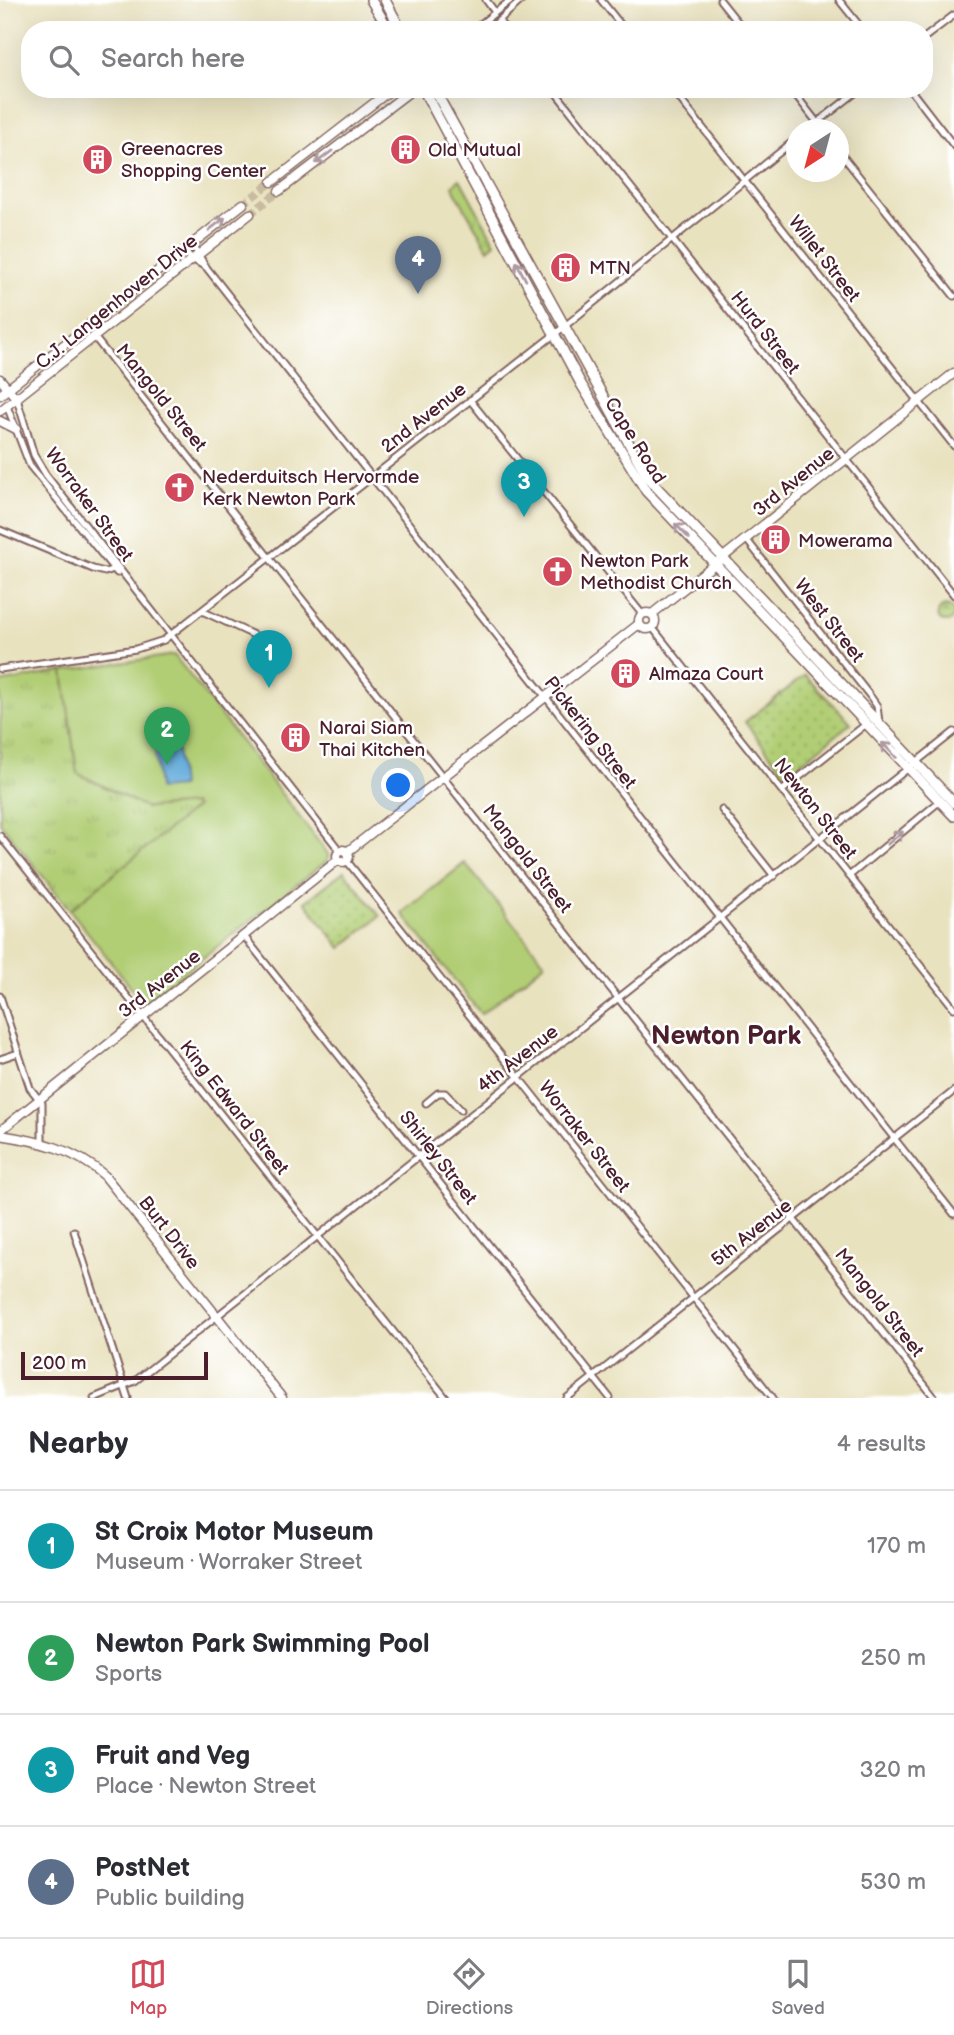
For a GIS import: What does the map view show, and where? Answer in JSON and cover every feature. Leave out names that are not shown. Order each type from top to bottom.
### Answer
[{"type":"main road","points":[[371,0],[384,21]]},
{"type":"main road","points":[[385,0],[396,21]]},
{"type":"main road","name":"Cape Road","points":[[428,98],[632,472],[662,510],[719,561],[880,725],[954,816]]},
{"type":"main road","name":"Cape Road","points":[[439,98],[648,478],[865,725],[954,803]]},
{"type":"street","points":[[485,0],[495,12]]},
{"type":"street","points":[[484,21],[511,0]]},
{"type":"street","points":[[499,21],[522,0]]},
{"type":"street","points":[[601,0],[618,21]]},
{"type":"street","points":[[720,0],[737,21]]},
{"type":"street","points":[[839,0],[856,21]]},
{"type":"street","points":[[933,31],[954,15]]},
{"type":"street","points":[[272,182],[380,98]]},
{"type":"street","points":[[279,191],[402,98]]},
{"type":"street","name":"Hurd Street","points":[[560,98],[954,595]]},
{"type":"street","name":"Willet Street","points":[[679,98],[954,446]]},
{"type":"street","points":[[798,98],[814,119]]},
{"type":"street","points":[[822,119],[849,98]]},
{"type":"street","points":[[916,98],[954,146]]},
{"type":"street","name":"2nd Avenue","points":[[2,668],[136,649],[159,643],[555,334],[786,147]]},
{"type":"street","points":[[849,164],[954,296]]},
{"type":"street","name":"C.J. Langenhoven Drive","points":[[0,397],[243,204]]},
{"type":"street","name":"C.J. Langenhoven Drive","points":[[3,409],[250,214]]},
{"type":"street","name":"Pickering Street","points":[[192,244],[200,253],[206,267],[370,477],[954,1214]]},
{"type":"street","name":"Pickering Street","points":[[184,250],[192,259],[206,267]]},
{"type":"street","name":"Mangold Street","points":[[95,338],[935,1398]]},
{"type":"street","name":"3rd Avenue","points":[[652,614],[954,373]]},
{"type":"street","points":[[0,379],[16,399]]},
{"type":"street","points":[[0,397],[3,409]]},
{"type":"street","name":"Worraker Street","points":[[16,399],[36,461],[115,569]]},
{"type":"street","points":[[470,400],[642,614]]},
{"type":"street","name":"Worraker Street","points":[[3,409],[16,429],[30,466],[129,585],[773,1398]]},
{"type":"street","points":[[0,421],[16,429]]},
{"type":"street","points":[[0,530],[93,569],[105,572],[115,569]]},
{"type":"street","name":"West Street","points":[[746,539],[877,706],[880,725]]},
{"type":"street","points":[[202,611],[260,638]]},
{"type":"street","points":[[642,614],[652,614],[656,621],[652,627],[645,629],[639,624],[642,614]]},
{"type":"street","name":"3rd Avenue","points":[[0,1133],[39,1098],[639,624]]},
{"type":"street","name":"Newton Street","points":[[652,627],[954,1008]]},
{"type":"street","points":[[0,660],[2,668]]},
{"type":"street","points":[[782,790],[865,725]]},
{"type":"street","name":"4th Avenue","points":[[94,1398],[124,1383],[135,1381],[954,732]]},
{"type":"street","points":[[849,876],[940,801]]},
{"type":"street","points":[[722,810],[774,876]]},
{"type":"street","name":"King Edward Street","points":[[0,836],[446,1398]]},
{"type":"street","name":"Shirley Street","points":[[244,936],[610,1398]]},
{"type":"street","points":[[0,996],[30,1088],[43,1106],[42,1143]]},
{"type":"street","points":[[0,1059],[18,1053]]},
{"type":"street","name":"5th Avenue","points":[[567,1398],[954,1091]]},
{"type":"street","points":[[426,1103],[438,1093],[445,1093],[461,1110]]},
{"type":"street","name":"Burt Drive","points":[[0,1133],[42,1143],[83,1159],[105,1176],[282,1398]]},
{"type":"street","points":[[74,1231],[128,1398]]},
{"type":"green space","points":[[460,179],[495,243],[488,249],[455,191],[453,185]]},
{"type":"green space","points":[[943,606],[949,606],[954,614],[952,620],[943,622],[938,617],[938,611]]},
{"type":"green space","points":[[174,655],[328,854],[328,860],[149,1000],[142,1001],[70,910],[196,807],[193,804],[147,808],[77,773],[63,671]]},
{"type":"green space","points":[[63,671],[77,773],[146,808],[193,804],[197,807],[70,910],[0,823],[0,683]]},
{"type":"green space","points":[[805,675],[851,723],[786,775],[745,722]]},
{"type":"green space","points":[[465,863],[545,963],[481,1014],[402,913]]},
{"type":"green space","points":[[344,871],[380,916],[341,948],[305,902]]},
{"type":"water","points":[[176,740],[181,787],[159,789],[154,743]]},
{"type":"tunnel","points":[[243,204],[272,182]]},
{"type":"tunnel","points":[[250,214],[279,191]]},
{"type":"place","name":"Old Mutual","points":[[405,149]]},
{"type":"place","name":"Greenacres Shopping Center","points":[[98,159]]},
{"type":"place","name":"MTN","points":[[566,267]]},
{"type":"place","name":"PostNet","points":[[418,294]]},
{"type":"place","name":"Nederduitsch Hervormde Kerk Newton Park","points":[[179,487]]},
{"type":"place","name":"Fruit and Veg","points":[[524,517]]},
{"type":"place","name":"Mowerama","points":[[775,540]]},
{"type":"place","name":"Newton Park Methodist Church","points":[[557,571]]},
{"type":"place","name":"Almaza Court","points":[[626,673]]},
{"type":"place","name":"St Croix Motor Museum","points":[[269,688]]},
{"type":"place","name":"Narai Siam Thai Kitchen","points":[[296,738]]},
{"type":"place","name":"Newton Park Swimming Pool","points":[[167,765]]},
{"type":"district","name":"Newton Park","points":[[726,1035]]}]
